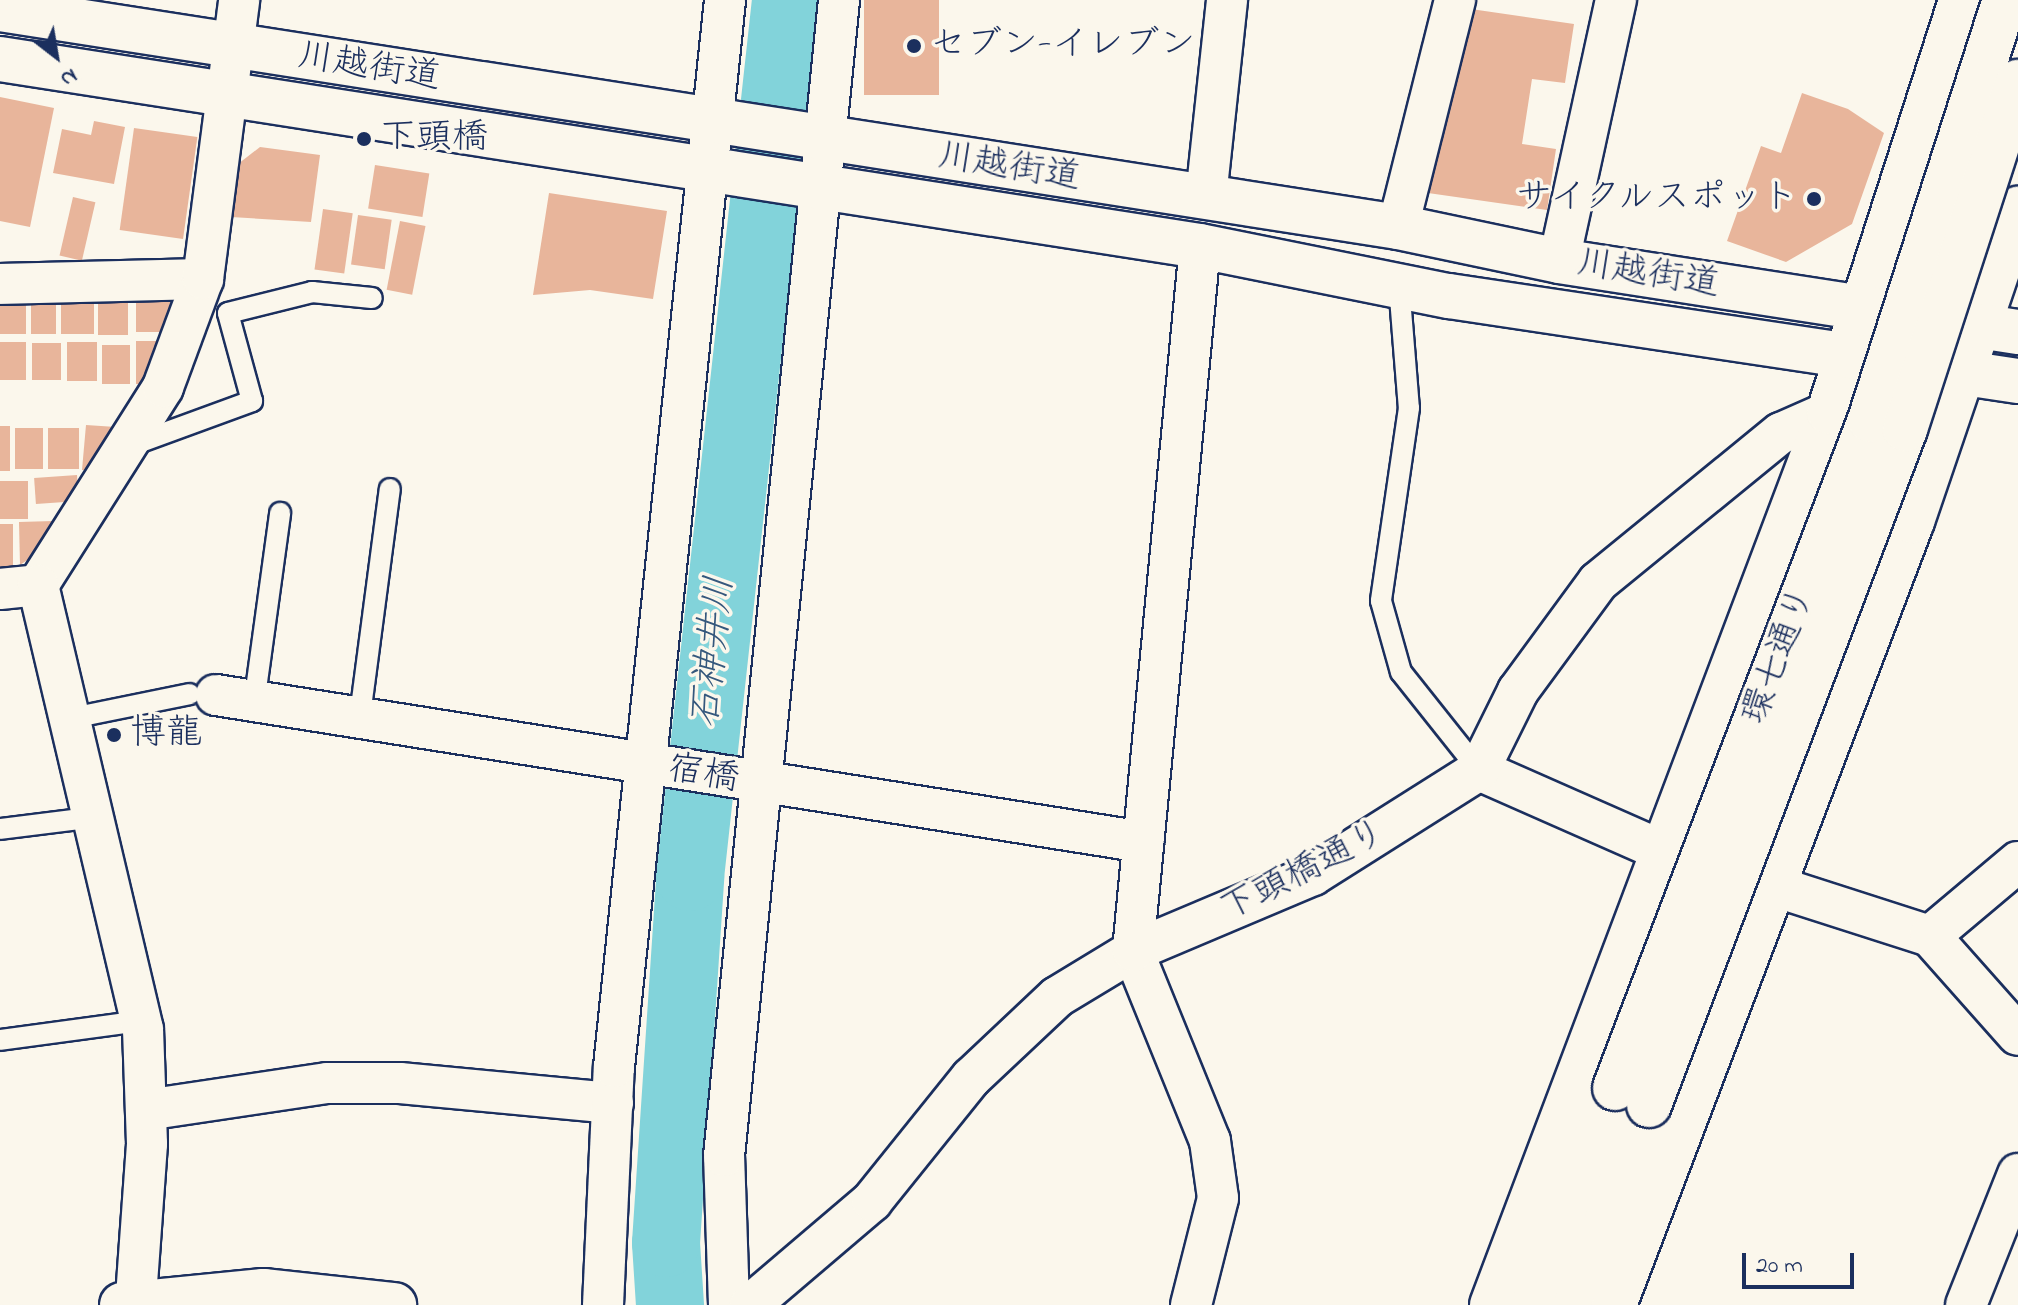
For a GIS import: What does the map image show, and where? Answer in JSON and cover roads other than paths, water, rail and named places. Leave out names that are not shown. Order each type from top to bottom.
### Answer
[{"type":"main road","points":[[1492,1305],[1829,412],[1864,311],[1961,0]]},
{"type":"main road","name":"環七通り","points":[[1576,1305],[1632,1097],[1870,420],[2005,0]]},
{"type":"main road","name":"川越街道","points":[[0,9],[1398,227],[1559,261],[1998,330]]},
{"type":"main road","name":"川越街道","points":[[0,59],[227,90],[819,184],[1200,246],[1399,285],[1848,358],[2018,381]]},
{"type":"main road","name":"環七通り","points":[[1533,1305],[1632,1097],[1905,429],[2018,82]]},
{"type":"main road","points":[[1614,1305],[1774,886],[1962,375],[1998,330],[2018,209]]},
{"type":"main road","points":[[129,1302],[263,1291],[394,1305]]},
{"type":"street","points":[[129,1302],[146,1110],[141,1021],[72,718],[19,587],[128,446],[163,387],[203,279],[239,0]]},
{"type":"street","points":[[603,1305],[613,1103],[644,766],[725,0]]},
{"type":"street","points":[[729,1305],[724,1156],[839,0]]},
{"type":"street","points":[[1206,197],[1227,0]]},
{"type":"street","points":[[1398,227],[1455,0]]},
{"type":"street","points":[[1559,261],[1616,0]]},
{"type":"street","points":[[1191,1305],[1218,1198],[1210,1141],[1133,951],[1200,246]]},
{"type":"street","points":[[0,284],[203,279]]},
{"type":"street","points":[[1663,851],[1479,770],[1518,691],[1598,582],[1781,433],[1829,412]]},
{"type":"street","name":"宿橋","points":[[203,695],[359,723],[1143,842]]},
{"type":"street","name":"下頭橋通り","points":[[750,1305],[872,1201],[971,1078],[1057,997],[1133,951],[1313,875],[1479,770]]},
{"type":"street","points":[[1930,936],[2018,862]]},
{"type":"street","points":[[1774,886],[1930,936],[2018,1035]]},
{"type":"street","points":[[146,1110],[341,1083],[613,1103]]},
{"type":"street","points":[[1966,1305],[2018,1174]]},
{"type":"lane","points":[[1399,285],[1409,408],[1381,601],[1401,672],[1479,770]]},
{"type":"lane","points":[[128,446],[252,401],[228,313],[312,292],[372,298]]},
{"type":"lane","points":[[359,723],[390,489]]},
{"type":"lane","points":[[254,704],[280,513]]},
{"type":"lane","points":[[72,718],[203,695]]},
{"type":"lane","points":[[0,829],[97,817]]},
{"type":"lane","points":[[0,1040],[141,1021]]},
{"type":"waterway","name":"石神井川","points":[[670,1305],[666,1243],[690,877],[786,0]]},
{"type":"place","name":"セブン-イレブン","points":[[914,46]]},
{"type":"place","name":"下頭橋","points":[[364,139]]},
{"type":"place","name":"サイクルスポット","points":[[1814,199]]},
{"type":"place","name":"博龍","points":[[114,735]]}]
